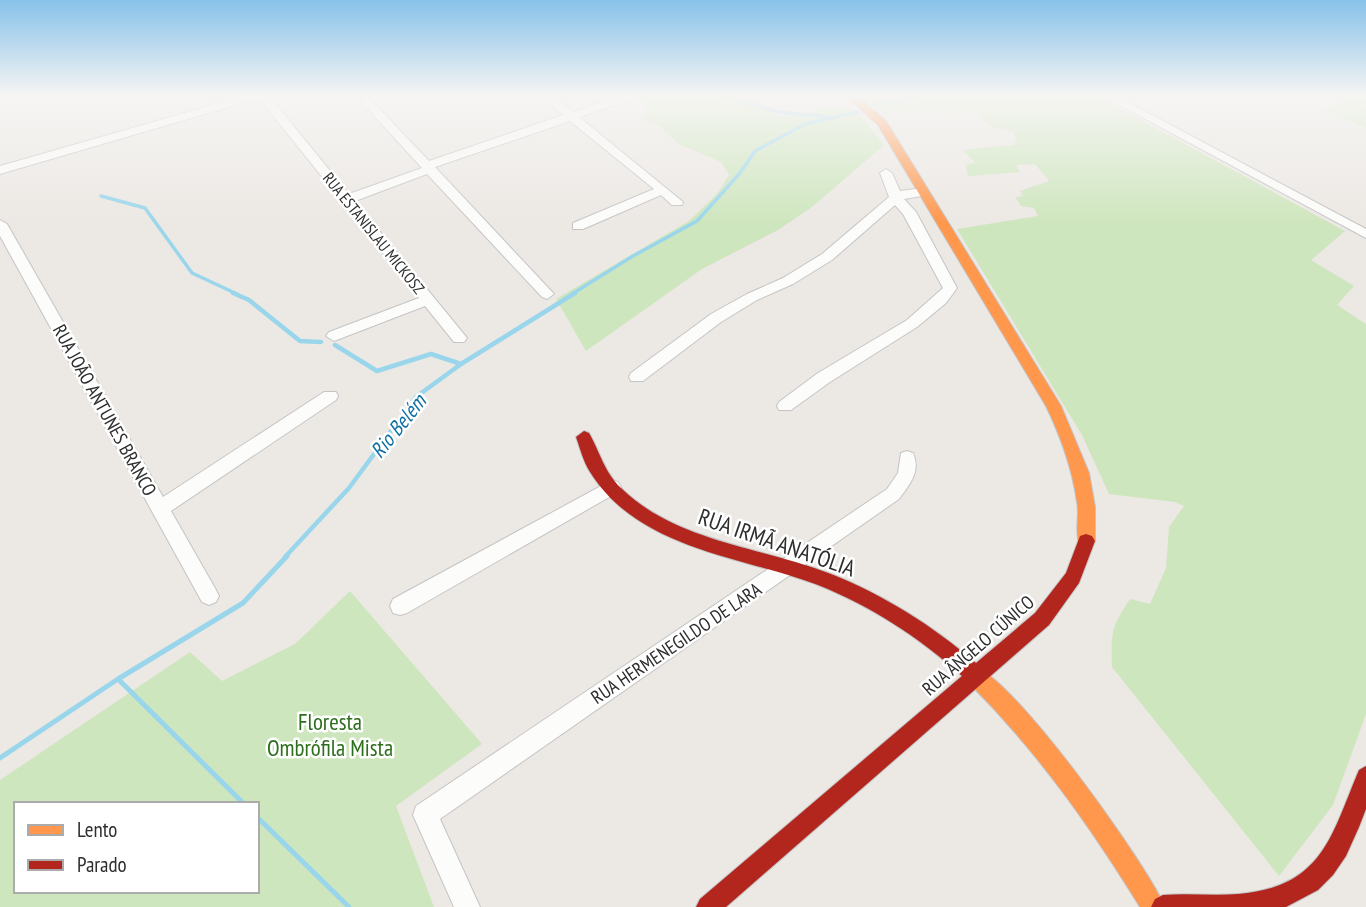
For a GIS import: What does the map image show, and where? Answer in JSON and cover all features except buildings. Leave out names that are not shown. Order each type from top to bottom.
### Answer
[{"type":"street","points":[[0,170],[110,138]]},
{"type":"street","name":"RUA ESTANISLAU MICKOSZ","points":[[298,138],[459,338]]},
{"type":"street","points":[[401,138],[547,294]]},
{"type":"street","points":[[347,199],[512,138]]},
{"type":"street","points":[[598,138],[677,202]]},
{"type":"street","name":"RUA ÂNGELO CÚNICO","points":[[708,907],[1042,619],[1074,579],[1088,527],[1086,500],[1068,436],[891,138]]},
{"type":"street","points":[[1187,138],[1366,234]]},
{"type":"street","points":[[785,407],[831,372],[873,349],[910,323],[950,288],[909,212],[896,198],[886,173]]},
{"type":"street","points":[[579,226],[663,191]]},
{"type":"street","points":[[896,198],[909,202],[926,197]]},
{"type":"street","points":[[637,377],[716,318],[752,297],[788,281],[827,257],[896,198]]},
{"type":"street","name":"RUA JOÃO ANTUNES BRANCO","points":[[0,224],[209,596]]},
{"type":"street","points":[[334,336],[429,300]]},
{"type":"street","points":[[160,509],[330,396]]},
{"type":"street","name":"RUA IRMÃ ANATÓLIA","points":[[584,437],[592,460],[612,487],[646,515],[695,540],[787,566],[832,582],[885,609],[946,652],[1038,741],[1091,807],[1153,907]]},
{"type":"street","name":"RUA HERMENEGILDO DE LARA","points":[[467,907],[425,815],[893,494],[907,474],[907,458]]},
{"type":"street","points":[[400,606],[612,487]]},
{"type":"street","points":[[1163,907],[1242,906],[1287,896],[1306,887],[1322,874],[1338,855],[1364,791]]},
{"type":"green space","points":[[673,138],[879,138],[884,145],[812,207],[778,230],[702,269],[586,351],[556,299],[689,221],[717,194],[729,175],[721,162],[679,144]]},
{"type":"green space","points":[[1175,138],[1345,231],[1311,260],[1354,286],[1337,305],[1366,324],[1366,714],[1333,805],[1279,876],[1112,667],[1112,638],[1119,617],[1130,599],[1150,604],[1166,568],[1169,527],[1184,506],[1175,502],[1109,494],[1082,435],[957,229],[1038,216],[1034,208],[1021,206],[1015,197],[1023,196],[1020,191],[1049,181],[1035,164],[1016,165],[1020,172],[968,176],[966,165],[975,162],[962,150],[1014,145],[1016,139]]},
{"type":"green space","name":"Floresta Ombrófila Mista","points":[[350,591],[482,744],[396,806],[434,907],[0,907],[0,780],[190,652],[222,681],[295,644]]},
{"type":"waterway","name":"Rio Belém","points":[[572,294],[697,221],[740,173],[755,151],[778,138]]},
{"type":"waterway","points":[[101,196],[145,208],[192,273],[237,294]]},
{"type":"waterway","points":[[233,293],[249,300],[300,341],[321,342]]},
{"type":"waterway","name":"Rio Belém","points":[[461,364],[575,293]]},
{"type":"waterway","points":[[335,345],[377,371],[431,354],[461,364]]},
{"type":"waterway","name":"Rio Belém","points":[[285,557],[349,488],[416,397],[461,364]]},
{"type":"waterway","name":"Rio Belém","points":[[118,679],[243,603],[287,556]]},
{"type":"waterway","name":"Rio Belém","points":[[0,758],[118,679]]},
{"type":"waterway","points":[[118,679],[242,802]]},
{"type":"waterway","points":[[259,819],[349,907]]},
{"type":"traffic: slow","points":[[891,138],[1054,406],[1081,473],[1087,507],[1086,541]]},
{"type":"traffic: slow","points":[[977,677],[1050,757],[1114,845],[1153,907]]},
{"type":"traffic: jam","points":[[584,437],[595,467],[614,492],[638,512],[667,528],[699,540],[796,570],[846,589],[906,621],[977,677]]},
{"type":"traffic: jam","points":[[708,907],[1042,619],[1073,577],[1086,541]]},
{"type":"traffic: jam","points":[[1163,907],[1238,906],[1267,902],[1290,894],[1310,882],[1338,848],[1349,827],[1366,777]]}]
